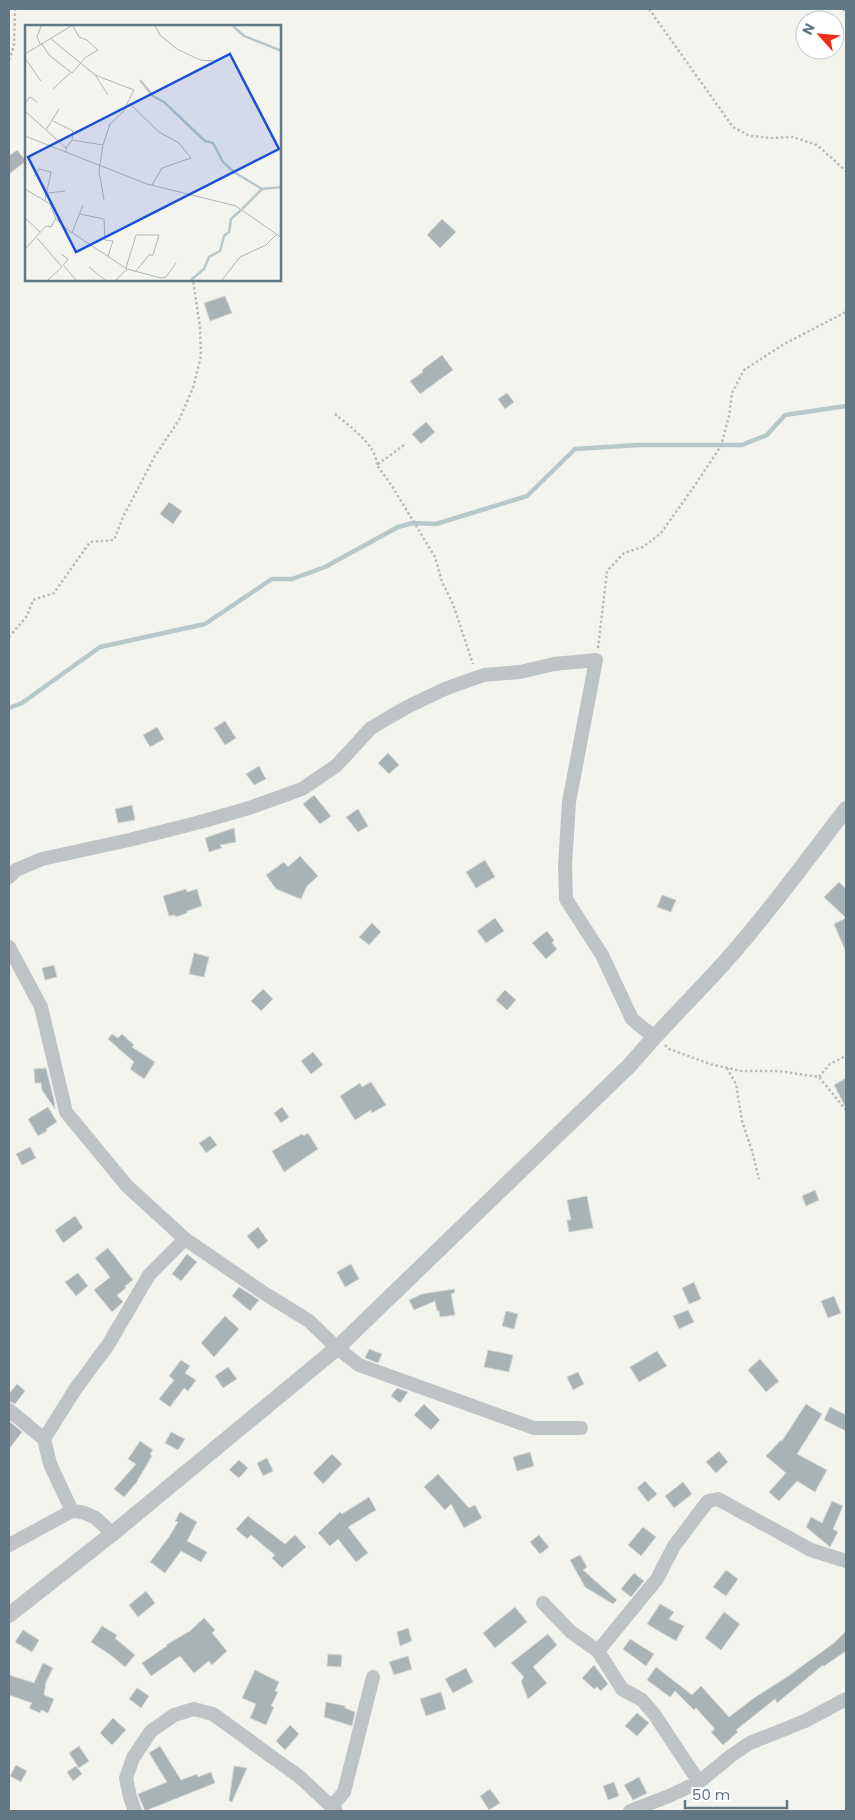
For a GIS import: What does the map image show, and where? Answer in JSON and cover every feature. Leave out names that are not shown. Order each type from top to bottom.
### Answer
[{"type":"street","points":[[9,877],[16,870],[42,859],[204,821],[249,808],[302,789],[336,766],[371,728],[408,706],[447,688],[484,675],[520,672],[554,664],[596,660],[570,802],[565,865],[566,899],[602,955],[632,1019],[654,1037]]},
{"type":"street","points":[[9,1615],[112,1534],[338,1348],[630,1065],[744,939],[790,883],[846,809]]},
{"type":"street","points":[[9,947],[41,1007],[66,1112],[127,1186],[185,1239],[264,1294],[309,1321],[359,1365],[534,1428],[581,1428]]},
{"type":"street","points":[[44,1439],[76,1388],[108,1345],[148,1275],[185,1239]]},
{"type":"street","points":[[9,1410],[44,1439],[50,1464],[72,1511]]},
{"type":"street","points":[[598,1651],[656,1579],[674,1546],[708,1501],[718,1499],[812,1550],[846,1560]]},
{"type":"street","points":[[9,1545],[72,1511],[83,1512],[97,1518],[112,1534]]},
{"type":"street","points":[[543,1602],[571,1632],[598,1651],[622,1689],[642,1700],[654,1714],[699,1782]]},
{"type":"street","points":[[135,1811],[126,1778],[133,1758],[151,1731],[174,1715],[194,1709],[213,1714],[301,1778],[334,1809],[344,1792],[373,1677]]},
{"type":"street","points":[[630,1811],[699,1782],[750,1743],[805,1721],[846,1699]]},
{"type":"path","points":[[9,60],[14,46],[15,9]]},
{"type":"path","points":[[649,9],[733,126],[750,136],[770,138],[793,137],[817,145],[846,171]]},
{"type":"path","points":[[843,9],[846,14]]},
{"type":"path","points":[[9,637],[27,616],[33,600],[54,593],[90,542],[114,540],[123,516],[151,464],[179,420],[193,388],[201,356],[200,328],[193,281]]},
{"type":"path","points":[[596,660],[603,616],[607,571],[624,553],[643,547],[661,533],[694,488],[721,446],[729,416],[732,393],[744,370],[784,344],[846,312]]},
{"type":"path","points":[[335,414],[365,441],[376,457],[377,465],[435,557],[442,582],[453,604],[467,642],[477,678]]},
{"type":"path","points":[[377,465],[404,445]]},
{"type":"path","points":[[654,1037],[669,1049],[710,1064],[741,1072],[778,1071],[819,1077],[846,1110]]},
{"type":"path","points":[[819,1077],[830,1064],[846,1056]]},
{"type":"path","points":[[727,1068],[736,1084],[742,1121],[759,1178]]},
{"type":"building","points":[[17,150],[25,162],[9,174],[9,156]]},
{"type":"building","points":[[442,219],[456,232],[440,248],[427,235]]},
{"type":"building","points":[[225,296],[232,313],[210,321],[204,303]]},
{"type":"building","points":[[442,355],[453,370],[420,394],[410,381]]},
{"type":"building","points":[[507,393],[514,402],[505,409],[498,399]]},
{"type":"building","points":[[426,422],[435,432],[421,444],[412,434]]},
{"type":"building","points":[[169,502],[182,511],[173,524],[160,514]]},
{"type":"building","points":[[225,721],[236,738],[225,745],[214,728]]},
{"type":"building","points":[[157,727],[164,739],[150,747],[143,735]]},
{"type":"building","points":[[388,753],[399,765],[389,774],[378,763]]},
{"type":"building","points":[[259,766],[266,779],[254,785],[246,774]]},
{"type":"building","points":[[314,795],[331,816],[320,824],[303,804]]},
{"type":"building","points":[[132,805],[135,820],[118,823],[115,809]]},
{"type":"building","points":[[358,809],[368,826],[358,832],[346,817]]},
{"type":"building","points":[[234,828],[236,842],[220,845],[222,848],[209,852],[205,838]]},
{"type":"building","points":[[300,856],[318,876],[307,886],[301,899],[276,889],[266,875],[284,862],[288,867]]},
{"type":"building","points":[[485,860],[495,877],[476,888],[466,872]]},
{"type":"building","points":[[839,882],[846,889],[846,918],[824,897]]},
{"type":"building","points":[[186,889],[187,892],[197,889],[202,906],[176,917],[175,915],[169,916],[163,896]]},
{"type":"building","points":[[662,895],[676,900],[671,912],[657,907]]},
{"type":"building","points":[[495,918],[504,931],[486,943],[477,931]]},
{"type":"building","points":[[846,918],[846,952],[834,924]]},
{"type":"building","points":[[372,923],[381,932],[369,945],[359,937]]},
{"type":"building","points":[[547,931],[554,940],[552,943],[557,949],[546,959],[532,943]]},
{"type":"building","points":[[194,953],[209,957],[204,977],[189,974]]},
{"type":"building","points":[[54,965],[57,977],[45,980],[42,968]]},
{"type":"building","points":[[263,989],[273,999],[261,1011],[251,1001]]},
{"type":"building","points":[[505,990],[516,1000],[507,1010],[496,1000]]},
{"type":"building","points":[[112,1034],[118,1038],[122,1034],[134,1045],[132,1047],[155,1062],[144,1079],[130,1069],[134,1062],[108,1039]]},
{"type":"building","points":[[313,1052],[323,1065],[311,1074],[301,1061]]},
{"type":"building","points":[[46,1068],[55,1109],[42,1090],[41,1083],[35,1083],[34,1069]]},
{"type":"building","points":[[846,1078],[846,1108],[834,1085]]},
{"type":"building","points":[[371,1082],[386,1105],[372,1113],[371,1110],[355,1120],[340,1096],[360,1083],[362,1087]]},
{"type":"building","points":[[48,1107],[57,1122],[38,1136],[28,1119]]},
{"type":"building","points":[[282,1107],[289,1117],[281,1123],[274,1113]]},
{"type":"building","points":[[308,1133],[318,1149],[284,1172],[272,1151],[302,1134],[304,1136]]},
{"type":"building","points":[[210,1136],[217,1145],[206,1153],[199,1143]]},
{"type":"building","points":[[30,1147],[36,1158],[22,1165],[16,1154]]},
{"type":"building","points":[[815,1190],[819,1200],[806,1206],[802,1196]]},
{"type":"building","points":[[587,1196],[593,1228],[569,1232],[567,1220],[571,1220],[567,1200]]},
{"type":"building","points":[[75,1216],[83,1228],[63,1243],[55,1230]]},
{"type":"building","points":[[258,1227],[268,1241],[258,1249],[247,1236]]},
{"type":"building","points":[[108,1248],[133,1280],[117,1295],[123,1302],[112,1312],[94,1290],[110,1277],[95,1258]]},
{"type":"building","points":[[187,1254],[197,1262],[181,1281],[172,1274]]},
{"type":"building","points":[[351,1264],[359,1279],[345,1287],[337,1272]]},
{"type":"building","points":[[78,1273],[88,1286],[76,1296],[65,1282]]},
{"type":"building","points":[[694,1282],[701,1299],[689,1304],[682,1288]]},
{"type":"building","points":[[239,1287],[259,1300],[250,1311],[232,1296]]},
{"type":"building","points":[[454,1289],[455,1292],[451,1294],[455,1315],[440,1317],[435,1301],[414,1310],[409,1300],[422,1294]]},
{"type":"building","points":[[834,1296],[841,1313],[828,1318],[821,1301]]},
{"type":"building","points":[[688,1310],[694,1322],[679,1329],[673,1316]]},
{"type":"building","points":[[506,1311],[518,1314],[514,1329],[502,1326]]},
{"type":"building","points":[[225,1316],[239,1329],[214,1357],[201,1343]]},
{"type":"building","points":[[369,1349],[382,1354],[378,1363],[365,1358]]},
{"type":"building","points":[[488,1350],[513,1355],[509,1372],[484,1367]]},
{"type":"building","points":[[657,1351],[667,1366],[639,1382],[630,1367]]},
{"type":"building","points":[[760,1359],[779,1381],[766,1392],[748,1370]]},
{"type":"building","points":[[181,1360],[190,1366],[185,1373],[196,1380],[188,1391],[184,1388],[170,1407],[159,1399],[174,1380],[169,1376]]},
{"type":"building","points":[[228,1367],[237,1379],[223,1388],[215,1376]]},
{"type":"building","points":[[578,1372],[584,1384],[573,1390],[567,1377]]},
{"type":"building","points":[[17,1384],[25,1391],[15,1404],[9,1401],[9,1394]]},
{"type":"building","points":[[397,1388],[408,1392],[400,1403],[391,1396]]},
{"type":"building","points":[[424,1404],[440,1420],[431,1430],[414,1415]]},
{"type":"building","points":[[806,1404],[822,1414],[797,1454],[827,1470],[815,1492],[797,1481],[779,1501],[769,1492],[786,1473],[766,1456],[782,1441]]},
{"type":"building","points":[[830,1407],[846,1415],[846,1431],[824,1420]]},
{"type":"building","points":[[9,1421],[22,1432],[9,1449]]},
{"type":"building","points":[[171,1432],[185,1439],[178,1450],[165,1443]]},
{"type":"building","points":[[140,1441],[153,1450],[150,1454],[152,1456],[136,1483],[124,1497],[114,1489],[136,1464],[128,1459]]},
{"type":"building","points":[[719,1451],[728,1462],[716,1473],[706,1462]]},
{"type":"building","points":[[530,1452],[534,1466],[517,1471],[513,1457]]},
{"type":"building","points":[[332,1454],[342,1464],[323,1484],[313,1473]]},
{"type":"building","points":[[267,1458],[273,1471],[263,1476],[257,1463]]},
{"type":"building","points":[[239,1460],[248,1468],[239,1478],[229,1470]]},
{"type":"building","points":[[438,1474],[469,1508],[475,1505],[482,1518],[464,1528],[451,1504],[445,1510],[424,1487]]},
{"type":"building","points":[[645,1481],[657,1494],[648,1502],[637,1488]]},
{"type":"building","points":[[683,1482],[692,1494],[674,1508],[665,1496]]},
{"type":"building","points":[[369,1497],[376,1510],[348,1527],[368,1553],[356,1562],[338,1539],[330,1546],[318,1533],[340,1512],[342,1514]]},
{"type":"building","points":[[832,1501],[843,1506],[833,1529],[838,1532],[830,1547],[806,1527],[811,1517],[822,1523]]},
{"type":"building","points":[[180,1512],[197,1522],[187,1541],[207,1552],[201,1562],[181,1551],[165,1573],[150,1562],[178,1522],[175,1521]]},
{"type":"building","points":[[248,1516],[285,1544],[295,1535],[306,1547],[282,1568],[272,1558],[275,1555],[251,1535],[247,1539],[236,1529]]},
{"type":"building","points":[[643,1527],[656,1537],[641,1556],[628,1545]]},
{"type":"building","points":[[539,1535],[549,1547],[540,1554],[530,1542]]},
{"type":"building","points":[[580,1555],[587,1567],[583,1570],[617,1600],[613,1604],[585,1587],[570,1560]]},
{"type":"building","points":[[726,1570],[738,1579],[726,1596],[713,1587]]},
{"type":"building","points":[[634,1573],[644,1581],[631,1597],[621,1589]]},
{"type":"building","points":[[146,1591],[155,1603],[138,1617],[129,1605]]},
{"type":"building","points":[[660,1604],[674,1612],[669,1619],[684,1626],[676,1641],[647,1624]]},
{"type":"building","points":[[515,1607],[527,1622],[495,1648],[483,1633]]},
{"type":"building","points":[[724,1612],[740,1624],[721,1650],[705,1638]]},
{"type":"building","points":[[204,1618],[215,1630],[212,1633],[227,1651],[212,1665],[209,1661],[194,1673],[180,1656],[151,1676],[142,1663],[166,1645],[190,1631]]},
{"type":"building","points":[[102,1626],[117,1635],[115,1638],[135,1655],[125,1667],[91,1642]]},
{"type":"building","points":[[408,1628],[412,1641],[400,1646],[397,1632]]},
{"type":"building","points":[[23,1630],[39,1640],[32,1652],[15,1642]]},
{"type":"building","points":[[846,1631],[846,1651],[823,1665],[777,1703],[775,1699],[736,1730],[738,1732],[723,1745],[711,1732],[715,1729],[696,1708],[694,1710],[675,1691],[670,1697],[647,1680],[656,1667],[692,1695],[701,1686],[729,1717],[834,1643]]},
{"type":"building","points":[[548,1634],[557,1645],[533,1667],[547,1683],[528,1699],[521,1681],[524,1677],[511,1663]]},
{"type":"building","points":[[630,1639],[654,1654],[646,1666],[623,1649]]},
{"type":"building","points":[[328,1654],[342,1655],[341,1667],[327,1666]]},
{"type":"building","points":[[408,1656],[412,1669],[394,1675],[389,1662]]},
{"type":"building","points":[[43,1663],[53,1668],[46,1682],[44,1695],[54,1699],[48,1713],[41,1710],[40,1713],[29,1708],[32,1703],[9,1695],[9,1675],[34,1683]]},
{"type":"building","points":[[594,1665],[608,1684],[601,1691],[597,1687],[594,1689],[582,1678]]},
{"type":"building","points":[[466,1668],[473,1682],[453,1693],[445,1679]]},
{"type":"building","points":[[255,1670],[279,1682],[275,1691],[278,1692],[271,1706],[274,1707],[266,1725],[250,1718],[256,1704],[242,1698]]},
{"type":"building","points":[[137,1688],[149,1696],[141,1708],[129,1699]]},
{"type":"building","points":[[441,1692],[446,1709],[426,1716],[420,1699]]},
{"type":"building","points":[[326,1702],[345,1706],[345,1708],[355,1712],[352,1726],[324,1717]]},
{"type":"building","points":[[637,1713],[649,1723],[637,1736],[625,1726]]},
{"type":"building","points":[[113,1718],[126,1730],[112,1745],[100,1733]]},
{"type":"building","points":[[290,1725],[299,1734],[285,1750],[276,1741]]},
{"type":"building","points":[[79,1746],[89,1761],[79,1768],[69,1753]]},
{"type":"building","points":[[160,1746],[181,1780],[197,1774],[198,1777],[211,1772],[215,1783],[145,1811],[138,1794],[167,1782],[149,1753]]},
{"type":"building","points":[[16,1765],[27,1771],[21,1782],[10,1776]]},
{"type":"building","points":[[76,1766],[82,1774],[73,1781],[67,1772]]},
{"type":"building","points":[[234,1766],[247,1768],[232,1802],[229,1801]]},
{"type":"building","points":[[639,1777],[647,1793],[633,1800],[624,1785]]},
{"type":"building","points":[[614,1782],[619,1796],[608,1800],[603,1786]]},
{"type":"building","points":[[490,1789],[500,1803],[489,1810],[480,1796]]},
{"type":"waterway","points":[[9,708],[22,703],[100,647],[205,624],[272,579],[292,579],[325,567],[398,527],[413,523],[436,524],[527,496],[575,449],[638,445],[742,445],[767,435],[785,415],[846,406]]}]
